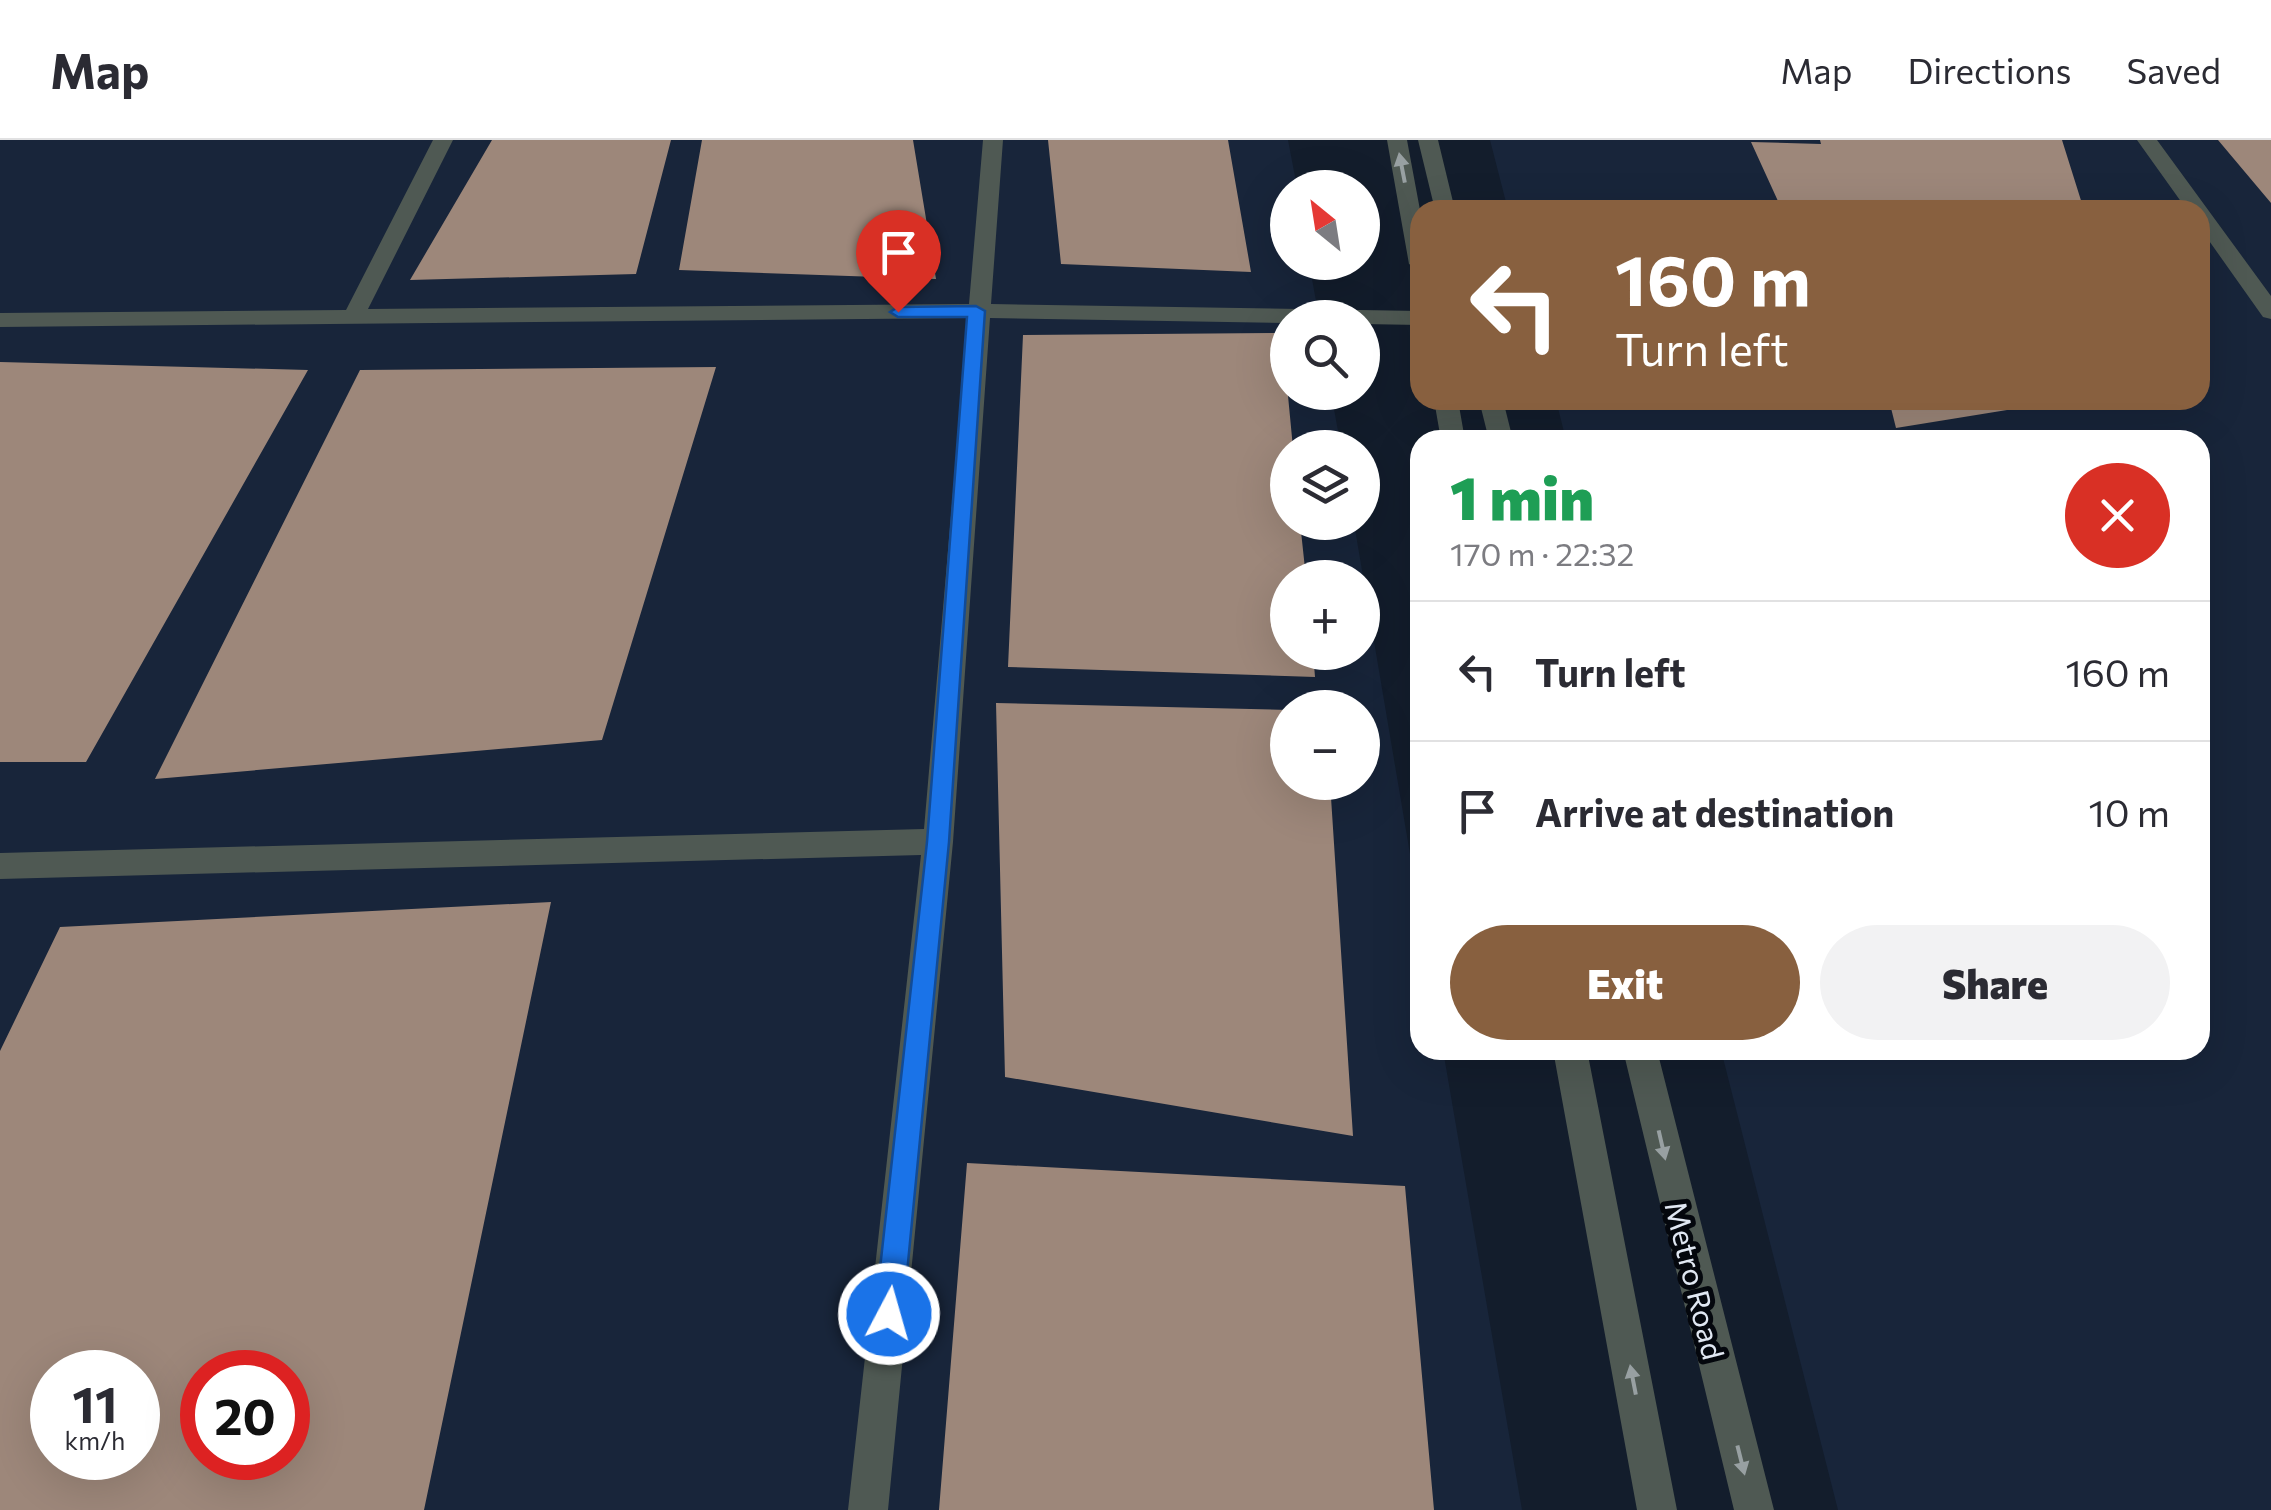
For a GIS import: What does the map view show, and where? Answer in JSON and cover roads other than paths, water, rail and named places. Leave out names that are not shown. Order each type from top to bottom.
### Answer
[{"type":"street","points":[[354,316],[443,140]]},
{"type":"street","points":[[868,1510],[938,842],[992,140]]},
{"type":"street","points":[[1397,140],[1410,210]]},
{"type":"street","points":[[1428,140],[1443,200]]},
{"type":"street","points":[[2147,140],[2190,200]]},
{"type":"street","points":[[2210,227],[2271,312]]},
{"type":"street","points":[[0,320],[976,311],[1410,318]]},
{"type":"street","points":[[0,866],[938,842]]},
{"type":"street","points":[[1572,1060],[1657,1510]]},
{"type":"street","name":"Metro Road","points":[[1642,1060],[1754,1510]]}]
